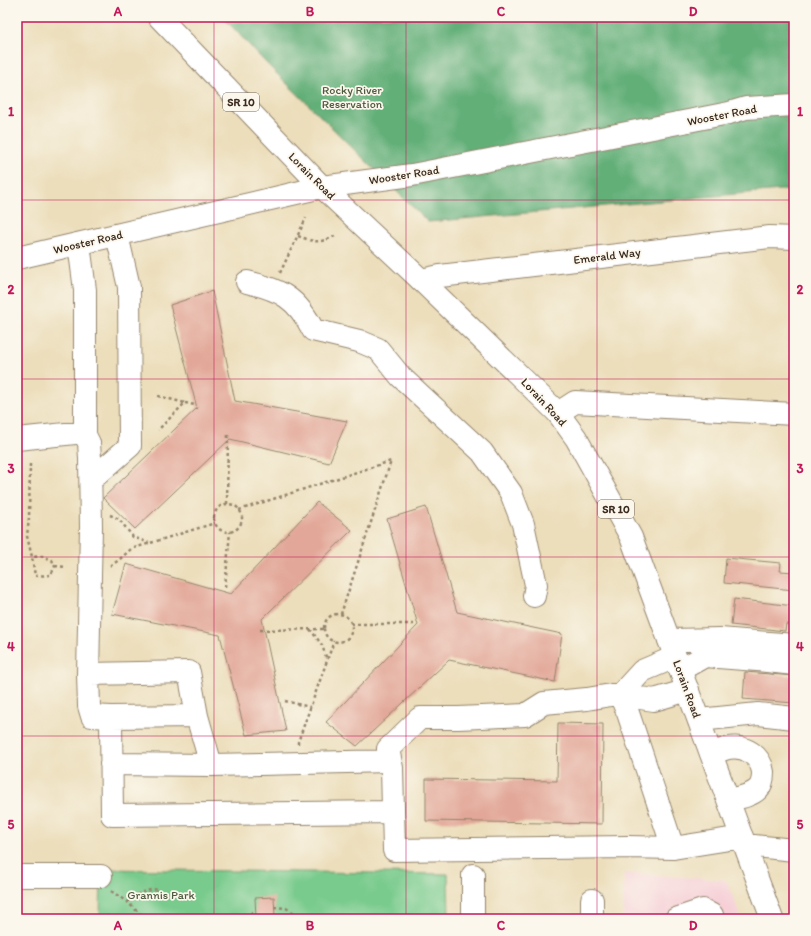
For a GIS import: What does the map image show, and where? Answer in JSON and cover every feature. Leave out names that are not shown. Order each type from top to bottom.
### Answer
[{"type":"main road","name":"Lorain Road","points":[[159,17],[322,187],[422,280],[558,413],[576,438],[631,537],[772,919]]},
{"type":"main road","name":"Wooster Road","points":[[17,258],[322,187],[412,175],[729,113],[746,108],[794,105]]},
{"type":"main road","points":[[91,480],[130,446],[129,287],[117,235]]},
{"type":"main road","name":"Emerald Way","points":[[422,280],[440,276],[770,237],[794,238]]},
{"type":"main road","points":[[78,244],[85,290],[85,435],[89,443],[91,480],[88,674],[89,706],[92,716],[197,716]]},
{"type":"main road","points":[[247,282],[262,286],[286,296],[297,305],[307,318],[313,330],[359,341],[378,349],[401,377],[482,452],[511,493],[523,524],[536,585],[534,596]]},
{"type":"main road","points":[[558,413],[575,402],[794,414]]},
{"type":"main road","points":[[17,440],[85,432]]},
{"type":"main road","points":[[620,695],[642,671],[675,656],[720,639],[794,645]]},
{"type":"main road","points":[[675,656],[705,656],[794,664]]},
{"type":"main road","points":[[88,674],[189,672],[197,716],[211,765]]},
{"type":"main road","points":[[688,690],[654,700],[611,695],[544,703],[525,714],[458,718],[420,718],[388,749],[392,768],[394,850],[628,847],[673,848],[744,841],[794,850]]},
{"type":"main road","points":[[620,695],[628,713],[673,848]]},
{"type":"main road","points":[[699,720],[758,714],[794,718]]},
{"type":"main road","points":[[111,717],[112,815],[393,812]]},
{"type":"main road","points":[[711,753],[730,748],[740,748],[754,754],[762,765],[762,783],[758,789],[752,793],[729,800]]},
{"type":"main road","points":[[111,764],[211,765],[390,760]]},
{"type":"main road","points":[[473,875],[473,919]]},
{"type":"main road","points":[[17,876],[101,876]]},
{"type":"main road","points":[[676,919],[703,910],[712,915],[713,919]]},
{"type":"path","points":[[273,290],[306,218]]},
{"type":"path","points":[[298,236],[315,242],[325,241],[335,236]]},
{"type":"path","points":[[158,396],[195,405]]},
{"type":"path","points":[[158,430],[185,403]]},
{"type":"path","points":[[227,504],[228,434]]},
{"type":"path","points":[[240,510],[391,461],[341,614]]},
{"type":"path","points":[[30,464],[29,518],[27,536],[35,576],[51,575],[55,566]]},
{"type":"path","points":[[227,504],[240,510],[242,520],[241,524],[234,531],[225,532],[215,524],[214,519],[216,511],[219,508],[227,504]]},
{"type":"path","points":[[107,513],[119,519],[133,537],[149,543]]},
{"type":"path","points":[[105,569],[119,560],[131,549],[215,524]]},
{"type":"path","points":[[225,587],[230,532]]},
{"type":"path","points":[[32,557],[42,556],[52,560],[55,566]]},
{"type":"path","points":[[55,566],[67,567]]},
{"type":"path","points":[[337,614],[341,614],[349,620],[351,624],[352,629],[348,638],[339,642],[330,640],[325,633],[324,624],[329,617],[337,614]]},
{"type":"path","points":[[351,624],[416,624]]},
{"type":"path","points":[[310,629],[322,645],[328,660]]},
{"type":"path","points":[[260,630],[324,629]]},
{"type":"path","points":[[298,763],[298,742],[334,641]]},
{"type":"path","points":[[286,701],[310,707]]},
{"type":"path","points":[[101,876],[110,876],[110,890],[127,902],[146,919]]},
{"type":"path","points":[[127,902],[139,893],[159,889]]},
{"type":"path","points":[[274,907],[286,908],[305,919]]},
{"type":"path","points":[[240,919],[255,911]]},
{"type":"path","points":[[206,914],[228,919]]},
{"type":"shaded area","points":[[624,873],[726,880],[742,919],[623,919]]},
{"type":"green space","name":"Rocky River Reservation","points":[[223,17],[794,17],[794,191],[781,190],[428,222],[266,63]]},
{"type":"green space","name":"Grannis Park","points":[[101,869],[448,874],[449,919],[100,919]]},
{"type":"building","points":[[212,291],[235,401],[347,421],[329,463],[230,439],[135,529],[103,498],[197,408],[170,305]]},
{"type":"building","points":[[317,502],[352,530],[262,619],[286,731],[246,735],[220,635],[112,614],[126,564],[231,594]]},
{"type":"building","points":[[426,507],[457,612],[562,634],[555,682],[449,660],[357,746],[326,722],[418,625],[387,519]]},
{"type":"building","points":[[726,558],[781,563],[780,571],[794,572],[794,590],[724,583]]},
{"type":"building","points":[[734,599],[794,606],[794,625],[786,624],[785,631],[731,625]]},
{"type":"building","points":[[745,672],[794,676],[794,703],[743,699]]},
{"type":"building","points":[[558,723],[603,724],[602,824],[426,821],[426,779],[557,781]]},
{"type":"building","points":[[274,897],[275,916],[256,917],[255,898]]}]
